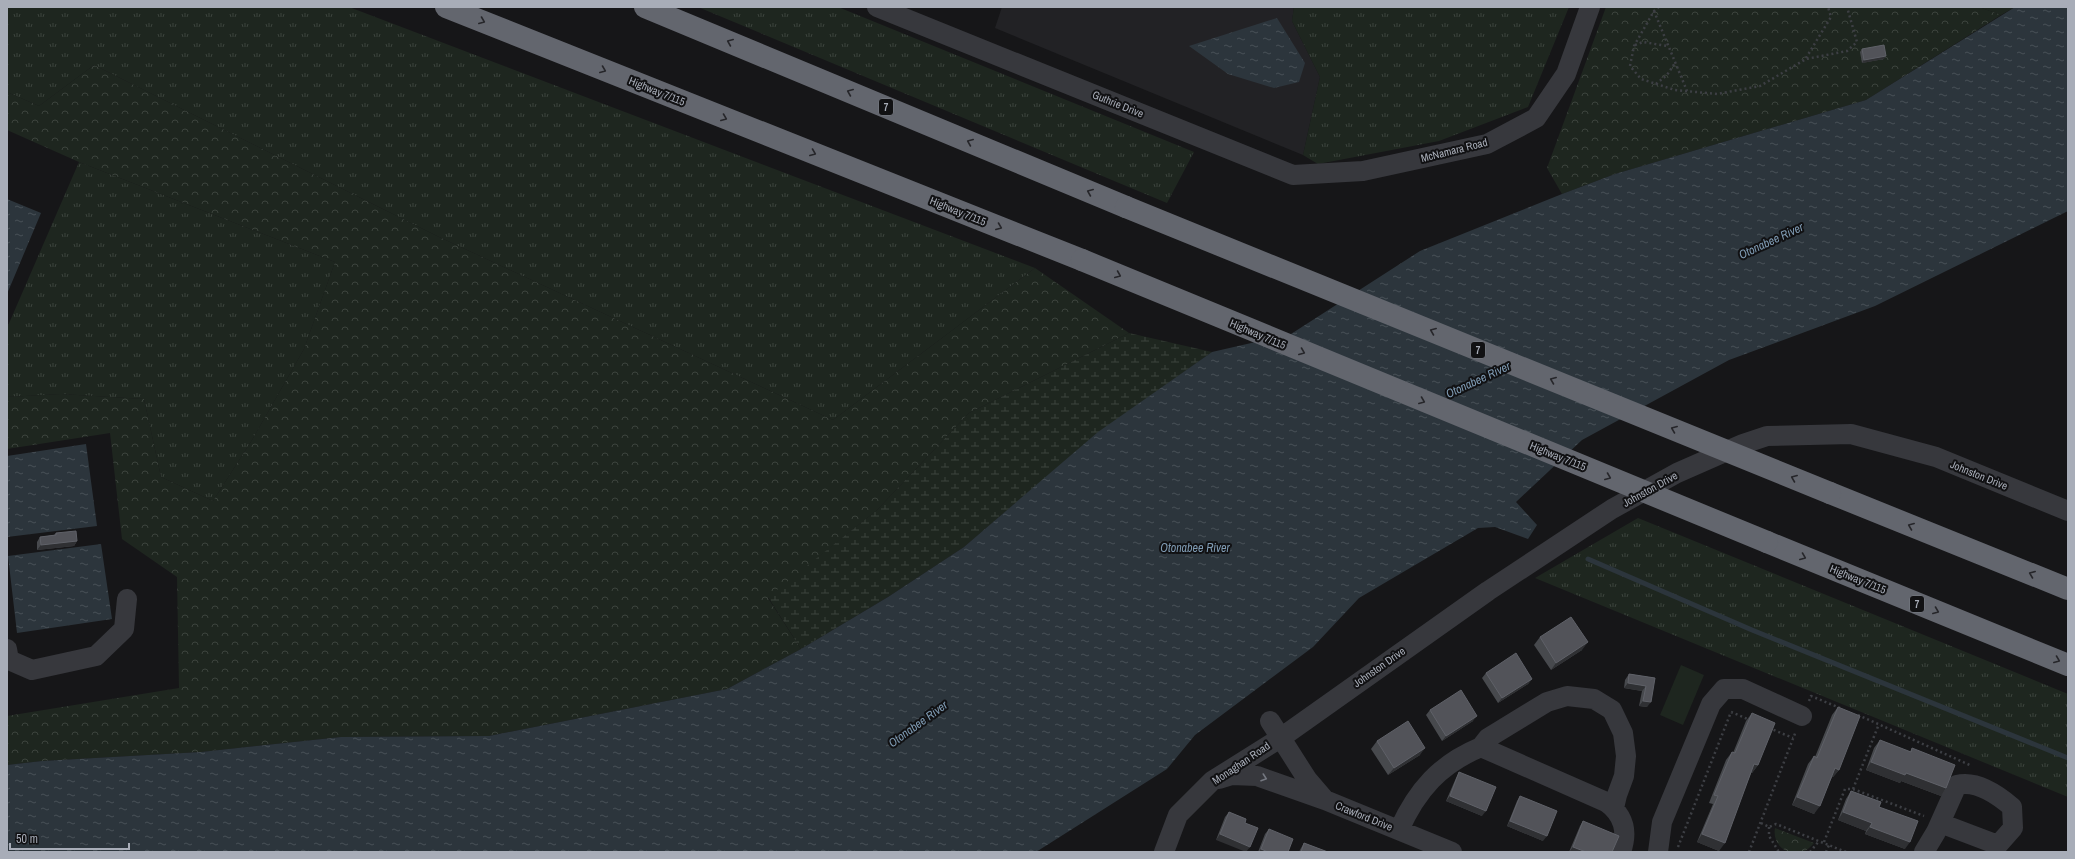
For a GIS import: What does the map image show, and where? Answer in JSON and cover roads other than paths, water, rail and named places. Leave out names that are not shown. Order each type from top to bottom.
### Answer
[{"type":"highway","name":"Highway 7/115","points":[[446,7],[1082,260],[2068,665]]},
{"type":"highway","name":"7","points":[[645,7],[1126,207],[2068,588]]},
{"type":"street","name":"Guthrie Drive","points":[[877,7],[1293,175],[1363,171]]},
{"type":"street","name":"McNamara Road","points":[[1363,171],[1487,144],[1536,118],[1566,74],[1590,7]]},
{"type":"street","name":"Johnston Drive","points":[[1282,737],[1488,591],[1612,509],[1677,473],[1743,444],[1767,436],[1850,434],[1936,458],[2068,511]]},
{"type":"street","points":[[7,649],[9,660],[32,670],[96,656],[124,629],[127,598]]},
{"type":"street","points":[[1667,851],[1662,822],[1711,704],[1724,688],[1743,690],[1802,716]]},
{"type":"street","points":[[1399,830],[1408,809],[1442,768],[1464,754],[1481,747],[1488,738],[1547,702],[1567,696],[1594,699],[1612,710],[1623,733],[1626,756],[1624,776],[1616,795],[1614,808]]},
{"type":"street","name":"Crawford Drive","points":[[1270,721],[1282,737],[1307,779],[1325,800],[1452,852]]},
{"type":"street","name":"Monaghan Road","points":[[1164,852],[1178,815],[1212,781],[1282,737]]},
{"type":"street","points":[[1481,747],[1606,802],[1614,808],[1626,830],[1625,842],[1621,852]]},
{"type":"street","points":[[1212,781],[1232,775],[1257,776],[1325,800]]},
{"type":"street","points":[[1924,852],[1940,823]]},
{"type":"water","name":"Otonabee River","points":[[2015,7],[2068,7],[2068,211],[1875,306],[1729,360],[1582,440],[1516,502],[1537,525],[1528,539],[1495,527],[1478,528],[1359,598],[1313,647],[1195,735],[1167,769],[1036,852],[7,852],[7,765],[42,761],[201,752],[341,737],[489,736],[727,689],[801,649],[888,597],[964,547],[1098,432],[1212,352],[1291,334],[1420,251],[1562,194],[1615,174],[1866,100]]},
{"type":"water","points":[[1277,18],[1305,63],[1299,82],[1274,88],[1228,74],[1189,46]]},
{"type":"water","points":[[7,199],[41,213],[7,294]]},
{"type":"water","points":[[86,444],[97,526],[7,537],[7,456]]},
{"type":"water","points":[[101,544],[112,619],[17,633],[8,556]]},
{"type":"waterway","points":[[1588,559],[1752,630],[2068,758]]}]
